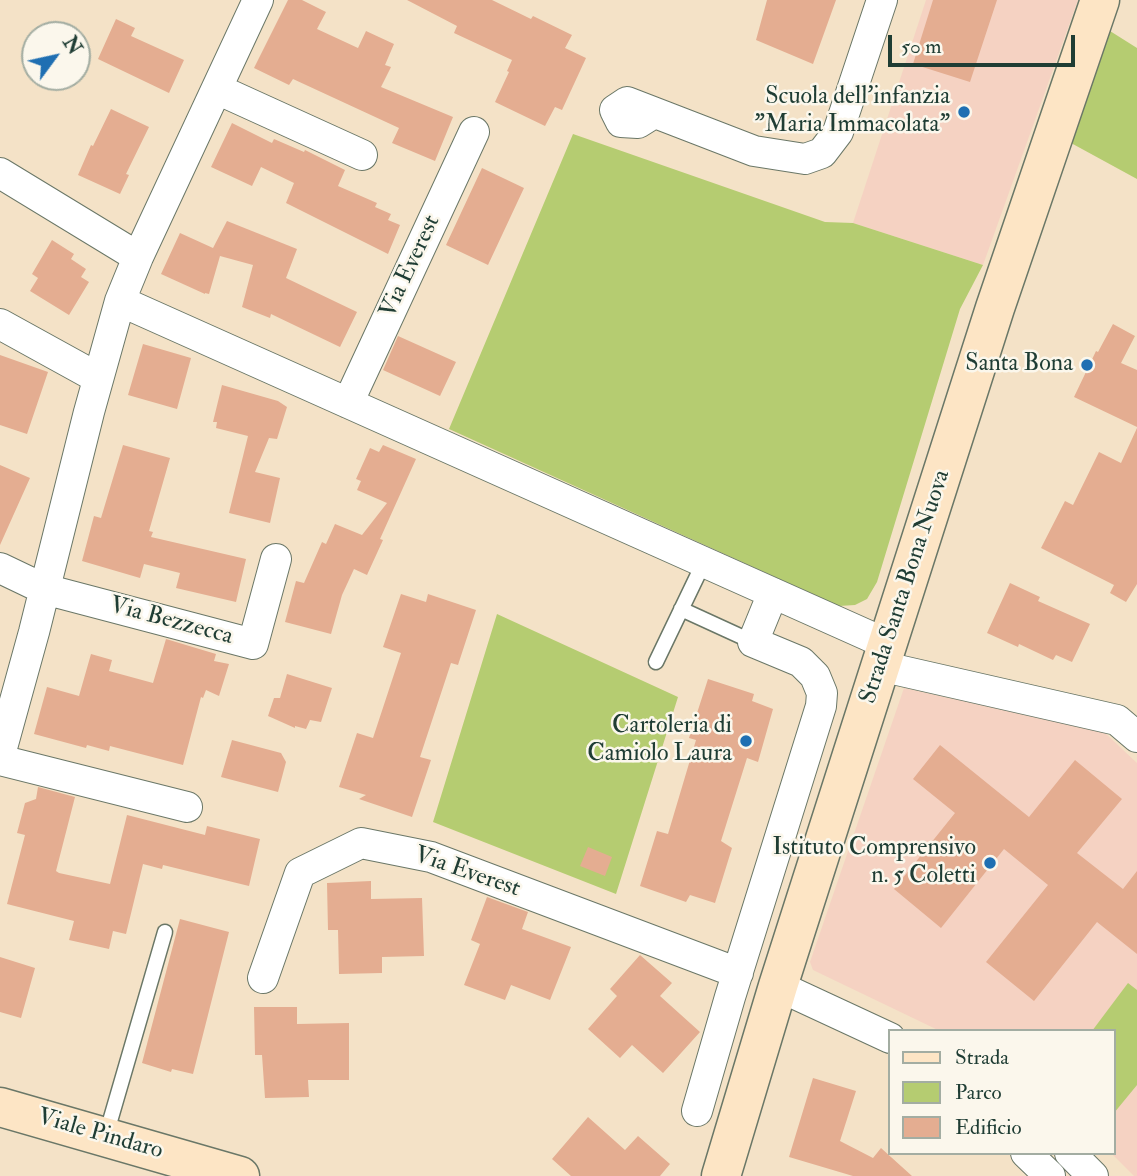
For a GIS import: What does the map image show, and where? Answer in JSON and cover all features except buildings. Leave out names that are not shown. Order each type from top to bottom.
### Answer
[{"type":"street","points":[[187,807],[0,757],[120,301],[258,0]]},
{"type":"street","points":[[654,113],[754,151],[805,159],[822,153],[838,132],[882,0]]},
{"type":"street","name":"Strada Santa Bona Nuova","points":[[721,1176],[778,986],[995,308],[1100,0]]},
{"type":"street","points":[[217,89],[362,155]]},
{"type":"street","name":"Via Everest","points":[[348,403],[474,132]]},
{"type":"street","points":[[0,173],[138,257]]},
{"type":"street","points":[[120,301],[774,593],[884,655],[1118,720],[1137,737]]},
{"type":"street","points":[[0,324],[98,378]]},
{"type":"street","name":"Via Bezzecca","points":[[0,568],[44,589],[253,644],[276,559]]},
{"type":"street","points":[[697,1111],[821,706],[822,693],[815,676],[801,662],[753,642],[774,593]]},
{"type":"street","name":"Via Everest","points":[[263,978],[300,873],[361,844],[431,857],[738,973]]},
{"type":"street","points":[[778,986],[888,1037]]},
{"type":"street","name":"Viale Pindaro","points":[[0,1107],[240,1176]]},
{"type":"street","points":[[1028,1155],[1050,1176]]},
{"type":"street","points":[[1072,1155],[1093,1176]]},
{"type":"lane","points":[[656,662],[704,562]]},
{"type":"lane","points":[[681,609],[753,642]]},
{"type":"lane","points":[[106,1136],[165,932]]},
{"type":"shaded area","name":"Scuola dell'infanzia \"Maria Immacolata\"","points":[[926,0],[1078,0],[983,265],[853,223]]},
{"type":"shaded area","name":"Istituto Comprensivo n. 5 Coletti","points":[[904,688],[1104,732],[1137,763],[1137,1176],[1113,1155],[1116,1155],[1116,1029],[936,1029],[813,970],[810,962]]},
{"type":"green space","points":[[1110,31],[1137,48],[1137,179],[1071,143]]},
{"type":"green space","points":[[573,134],[825,222],[853,223],[983,265],[960,309],[877,582],[867,599],[855,605],[839,606],[449,429]]},
{"type":"green space","points":[[497,614],[678,697],[616,894],[433,822]]},
{"type":"green space","points":[[1128,983],[1137,990],[1137,1085],[1116,1111],[1116,1029],[1094,1029]]},
{"type":"place","name":"Scuola dell'infanzia \"Maria Immacolata\"","points":[[964,112]]},
{"type":"place","name":"Santa Bona","points":[[1087,365]]},
{"type":"place","name":"Cartoleria di Camiolo Laura","points":[[746,741]]},
{"type":"place","name":"Istituto Comprensivo n. 5 Coletti","points":[[990,863]]}]
